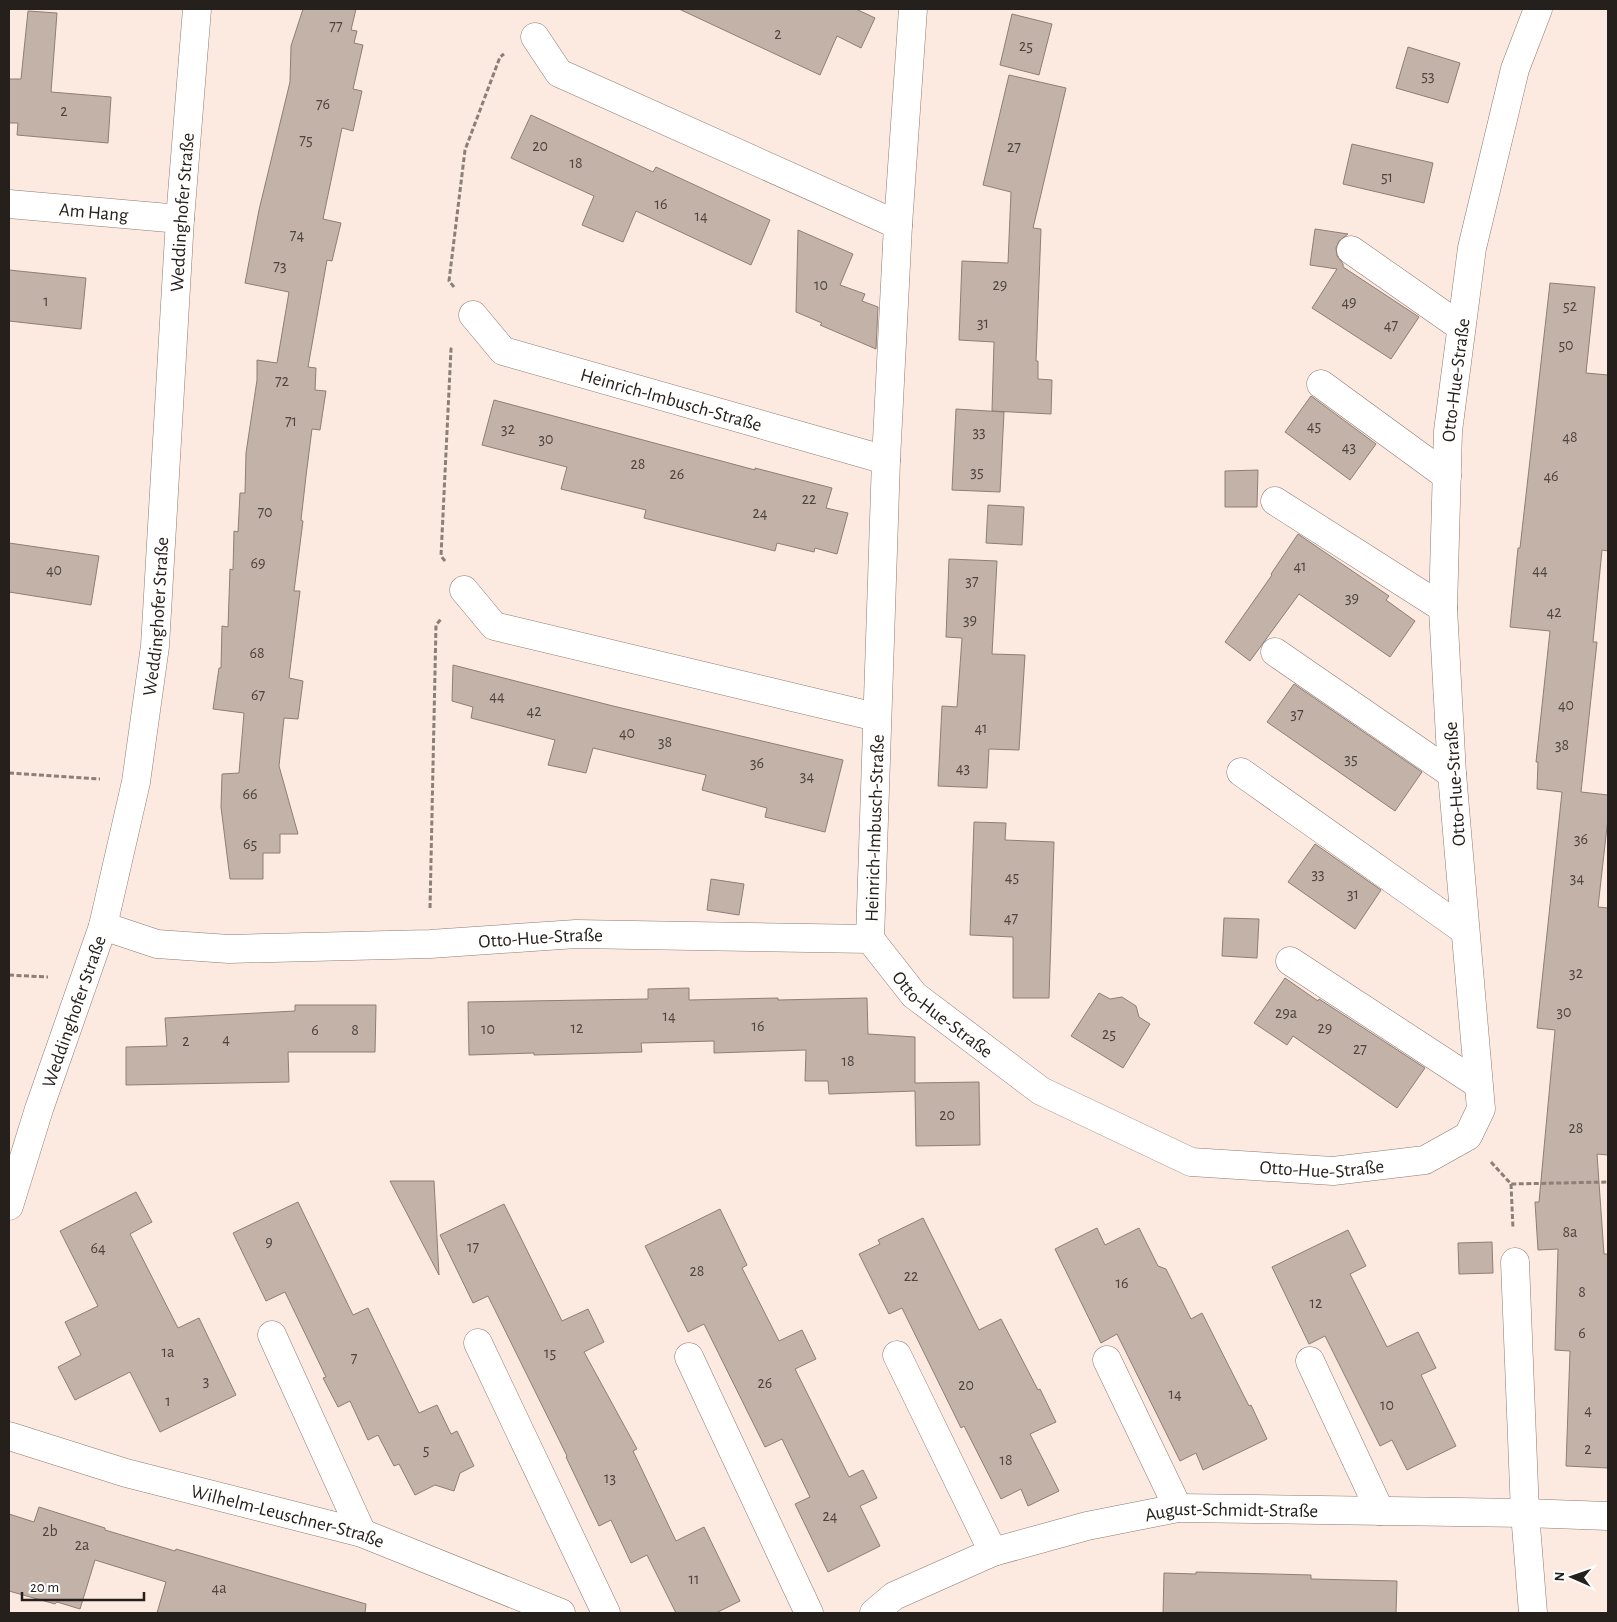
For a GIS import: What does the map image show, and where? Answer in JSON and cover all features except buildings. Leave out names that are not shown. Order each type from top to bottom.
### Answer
[{"type":"street","name":"Weddinghofer Straße","points":[[9,1206],[39,1109],[103,926],[136,782],[155,646],[180,220],[197,9]]},
{"type":"street","name":"Heinrich-Imbusch-Straße","points":[[870,939],[886,460],[898,226],[913,9]]},
{"type":"street","name":"Otto-Hue-Straße","points":[[103,926],[156,944],[229,950],[430,944],[576,934],[870,939],[914,995],[1041,1091],[1192,1162],[1333,1171],[1425,1160],[1468,1136],[1481,1109],[1452,774],[1443,608],[1448,431],[1472,248],[1515,69],[1538,9]]},
{"type":"street","points":[[536,37],[559,73],[898,226]]},
{"type":"street","name":"Am Hang","points":[[9,204],[180,220]]},
{"type":"street","points":[[1351,250],[1461,327]]},
{"type":"street","name":"Heinrich-Imbusch-Straße","points":[[473,315],[503,351],[886,460]]},
{"type":"street","points":[[1321,384],[1447,476]]},
{"type":"street","points":[[1275,501],[1443,608]]},
{"type":"street","name":"Heinrich-Imbusch-Straße","points":[[464,590],[494,626],[876,717]]},
{"type":"street","points":[[1275,652],[1452,774]]},
{"type":"street","points":[[1241,772],[1464,930]]},
{"type":"street","points":[[1290,961],[1478,1084]]},
{"type":"street","points":[[1515,1262],[1525,1513],[1533,1613]]},
{"type":"street","points":[[272,1335],[362,1534]]},
{"type":"street","points":[[478,1343],[606,1613]]},
{"type":"street","points":[[897,1355],[993,1552]]},
{"type":"street","points":[[689,1357],[809,1613]]},
{"type":"street","points":[[1107,1360],[1178,1508]]},
{"type":"street","points":[[1310,1361],[1380,1510]]},
{"type":"street","name":"Wilhelm-Leuschner-Straße","points":[[9,1436],[126,1473],[362,1534],[561,1613]]},
{"type":"street","name":"August-Schmidt-Straße","points":[[874,1613],[898,1604],[993,1552],[1088,1526],[1178,1508],[1380,1510],[1608,1516]]},
{"type":"path","points":[[430,944],[436,625],[464,590],[441,556],[451,349],[473,315],[449,281],[466,150],[500,57],[536,37]]},
{"type":"path","points":[[9,773],[98,779]]},
{"type":"path","points":[[9,975],[38,977]]},
{"type":"path","points":[[1468,1136],[1511,1184],[1515,1262]]},
{"type":"path","points":[[1511,1184],[1608,1182]]}]
